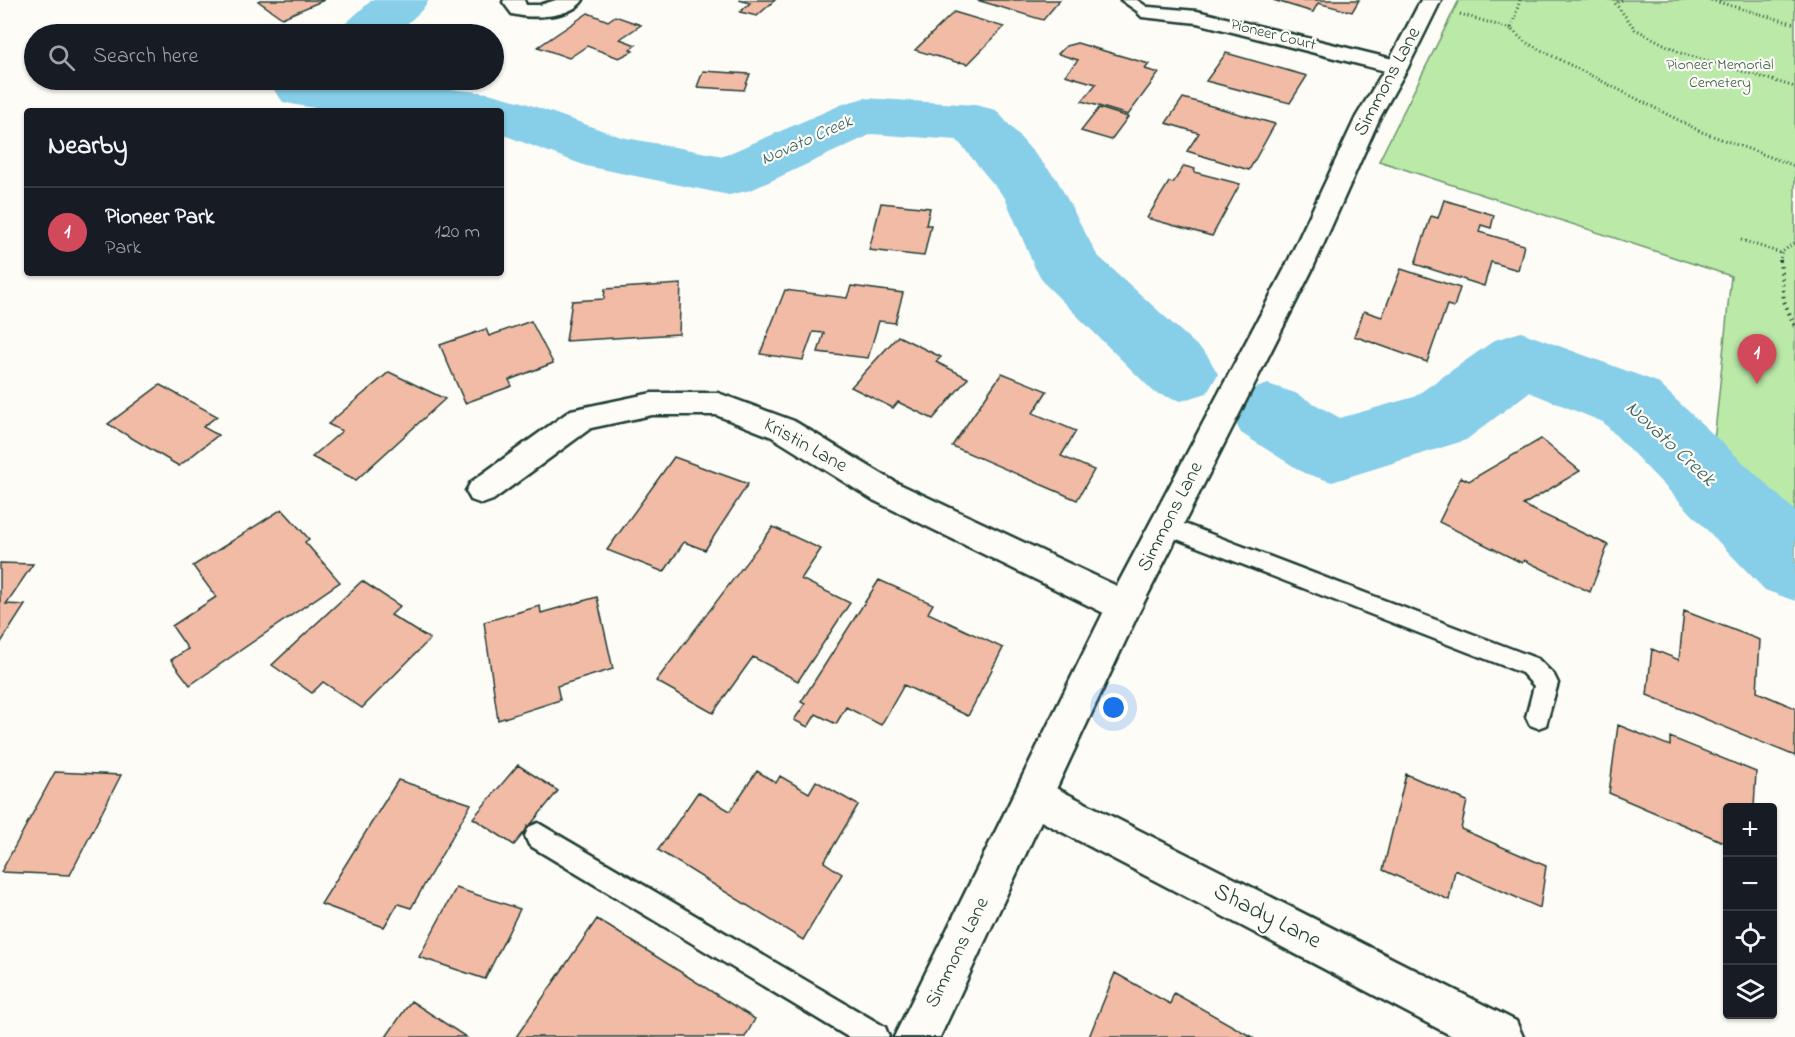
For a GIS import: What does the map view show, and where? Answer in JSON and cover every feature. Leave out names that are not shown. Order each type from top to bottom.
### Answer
[{"type":"street","points":[[514,0],[519,10],[532,12],[553,10],[573,0]]},
{"type":"street","name":"Simmons Lane","points":[[917,1037],[1124,606],[1298,270],[1368,117],[1430,2]]},
{"type":"street","name":"Pioneer Court","points":[[1149,13],[1197,17],[1397,67]]},
{"type":"street","name":"Kristin Lane","points":[[482,491],[582,418],[652,404],[718,404],[783,429],[884,491],[1124,606]]},
{"type":"street","name":"Shady Lane","points":[[1034,796],[1500,1037]]},
{"type":"lane","points":[[1128,0],[1149,13]]},
{"type":"lane","points":[[1166,526],[1530,666],[1546,683],[1538,717]]},
{"type":"lane","points":[[538,836],[875,1037]]},
{"type":"path","points":[[1511,29],[1520,0]]},
{"type":"path","points":[[1622,0],[1615,3],[1635,29],[1681,53],[1795,87]]},
{"type":"path","points":[[1711,0],[1795,24]]},
{"type":"path","points":[[1430,2],[1511,29],[1525,42],[1702,132],[1795,166]]},
{"type":"path","points":[[1741,240],[1781,253]]},
{"type":"path","points":[[1795,242],[1781,253],[1779,270],[1784,301],[1795,327]]},
{"type":"green space","name":"Pioneer Memorial Cemetery","points":[[1459,0],[1795,0],[1795,595],[1709,491],[1731,276],[1379,161]]},
{"type":"building","points":[[324,0],[282,18],[258,1]]},
{"type":"building","points":[[739,0],[775,0],[757,16],[740,12],[750,3]]},
{"type":"building","points":[[977,0],[1060,0],[1043,20]]},
{"type":"building","points":[[1273,0],[1359,0],[1352,12],[1318,3],[1313,12]]},
{"type":"building","points":[[954,12],[1004,27],[968,64],[915,50]]},
{"type":"building","points":[[588,13],[608,21],[615,16],[641,25],[620,39],[636,45],[630,49],[633,51],[619,58],[587,46],[569,58],[538,47]]},
{"type":"building","points":[[1077,43],[1149,64],[1145,69],[1159,73],[1128,115],[1082,101],[1096,84],[1065,75],[1078,60],[1058,54],[1066,46]]},
{"type":"building","points":[[1226,53],[1307,76],[1290,103],[1206,81]]},
{"type":"building","points":[[703,71],[750,74],[744,90],[697,87]]},
{"type":"building","points":[[1183,98],[1275,124],[1249,170],[1187,151],[1199,133],[1166,123]]},
{"type":"building","points":[[1099,108],[1128,117],[1111,140],[1081,131]]},
{"type":"building","points":[[1184,166],[1195,169],[1194,172],[1240,184],[1212,236],[1147,218],[1169,182],[1173,183]]},
{"type":"building","points":[[1444,200],[1494,215],[1491,228],[1481,225],[1479,232],[1524,245],[1518,270],[1491,262],[1484,286],[1415,264],[1431,216],[1438,218]]},
{"type":"building","points":[[881,203],[930,208],[926,225],[931,225],[924,256],[869,250]]},
{"type":"building","points":[[1401,269],[1460,288],[1454,307],[1447,305],[1427,362],[1354,336],[1364,311],[1382,317]]},
{"type":"building","points":[[681,284],[679,334],[566,341],[572,301],[604,299],[605,289]]},
{"type":"building","points":[[851,286],[903,293],[895,323],[879,321],[868,358],[818,352],[824,333],[813,332],[803,360],[760,354],[785,290],[847,298]]},
{"type":"building","points":[[531,321],[553,363],[509,380],[512,386],[465,403],[440,345],[486,329],[489,336]]},
{"type":"building","points":[[898,336],[941,357],[936,362],[968,378],[933,419],[898,402],[893,408],[851,387]]},
{"type":"building","points":[[389,372],[445,399],[356,480],[312,457],[342,431],[328,424]]},
{"type":"building","points":[[1002,373],[1047,391],[1033,413],[1076,431],[1061,456],[1094,470],[1077,500],[952,446]]},
{"type":"building","points":[[160,385],[217,416],[203,427],[218,435],[179,466],[108,424]]},
{"type":"building","points":[[1541,439],[1580,471],[1523,505],[1608,545],[1590,592],[1524,560],[1522,563],[1439,522],[1461,477],[1469,481]]},
{"type":"building","points":[[674,457],[748,484],[705,550],[684,542],[664,572],[607,550]]},
{"type":"building","points":[[282,509],[309,539],[305,542],[340,582],[190,685],[171,660],[188,649],[172,626],[216,597],[193,566]]},
{"type":"building","points":[[773,527],[821,549],[801,579],[850,603],[798,681],[753,657],[713,713],[656,681]]},
{"type":"building","points":[[0,563],[33,564],[6,604],[25,605],[0,644]]},
{"type":"building","points":[[879,580],[933,604],[928,613],[1003,648],[968,716],[904,685],[881,725],[846,707],[836,724],[816,714],[808,727],[794,720],[805,704],[801,702]]},
{"type":"building","points":[[362,581],[400,606],[391,615],[430,639],[362,708],[323,682],[312,693],[272,665]]},
{"type":"building","points":[[597,597],[613,669],[557,686],[560,700],[498,720],[484,622],[540,606],[541,613]]},
{"type":"building","points":[[1684,611],[1760,640],[1757,692],[1795,708],[1795,756],[1647,695],[1652,649],[1679,660]]},
{"type":"building","points":[[1618,725],[1670,746],[1670,737],[1756,772],[1754,803],[1723,803],[1723,842],[1609,793]]},
{"type":"building","points":[[518,765],[558,791],[514,845],[473,818]]},
{"type":"building","points":[[757,771],[776,783],[780,776],[809,793],[816,781],[858,805],[824,862],[842,874],[803,940],[658,850],[698,792],[730,811]]},
{"type":"building","points":[[55,772],[121,775],[70,875],[1,872]]},
{"type":"building","points":[[1406,774],[1467,801],[1461,829],[1546,866],[1540,908],[1455,870],[1449,900],[1383,870]]},
{"type":"building","points":[[398,780],[471,804],[411,908],[398,904],[384,927],[321,904]]},
{"type":"building","points":[[456,888],[520,909],[485,979],[419,957]]},
{"type":"building","points":[[597,919],[755,1019],[745,1037],[516,1037]]},
{"type":"building","points":[[1115,973],[1170,1004],[1174,993],[1252,1037],[1089,1037]]},
{"type":"building","points":[[411,1001],[466,1037],[386,1037]]},
{"type":"waterway","name":"Novato Creek","points":[[376,24],[403,0]]},
{"type":"waterway","name":"Novato Creek","points":[[303,90],[462,108]]},
{"type":"waterway","name":"Novato Creek","points":[[504,115],[608,153],[729,176],[864,116],[975,123],[1034,192],[1069,268],[1181,374]]},
{"type":"waterway","name":"Novato Creek","points":[[1268,413],[1332,451],[1439,419],[1521,359],[1630,402],[1795,565]]},
{"type":"place","name":"Pioneer Park","points":[[1757,384]]}]
